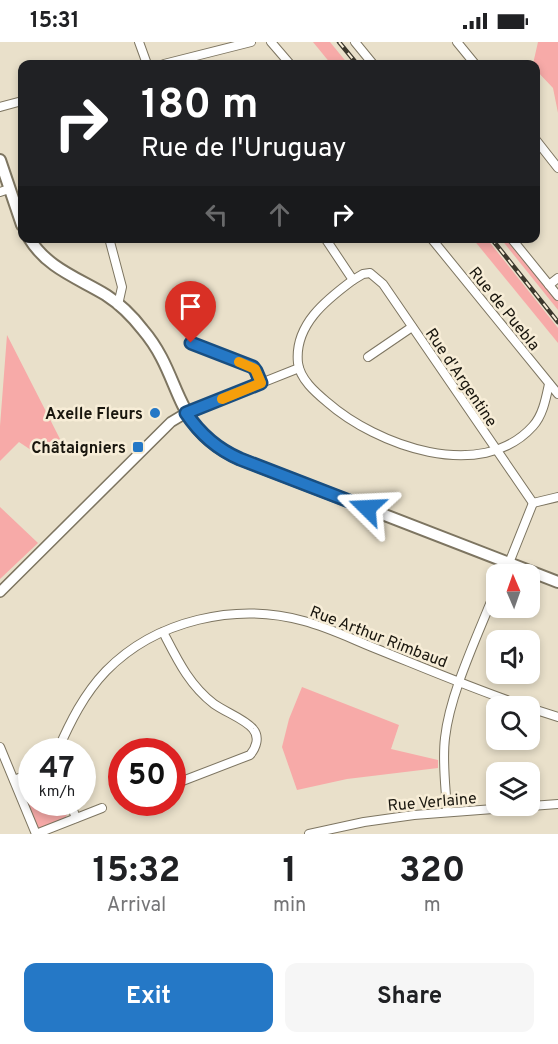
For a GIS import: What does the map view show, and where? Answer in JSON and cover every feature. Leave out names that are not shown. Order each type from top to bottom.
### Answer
[{"type":"main road","points":[[0,160],[4,190],[18,217]]},
{"type":"main road","points":[[33,243],[58,269],[101,292],[138,324],[156,347],[186,413],[207,438],[232,456],[558,582]]},
{"type":"street","points":[[138,42],[145,60]]},
{"type":"street","points":[[180,60],[251,42]]},
{"type":"street","points":[[271,42],[287,60]]},
{"type":"street","points":[[355,42],[370,60]]},
{"type":"street","points":[[457,42],[472,60]]},
{"type":"street","points":[[0,107],[18,102]]},
{"type":"street","points":[[540,145],[558,168]]},
{"type":"street","points":[[110,243],[122,287],[118,305]]},
{"type":"street","points":[[328,243],[353,280],[328,299],[307,324],[299,346],[299,368],[309,385],[353,423],[387,440],[439,453],[471,454],[497,450],[518,439],[534,425],[542,412],[549,384]]},
{"type":"street","name":"Rue de Puebla","points":[[435,243],[558,394]]},
{"type":"street","points":[[515,243],[558,296]]},
{"type":"street","name":"Rue d'Argentine","points":[[353,280],[367,273],[377,277],[387,288],[533,503]]},
{"type":"street","points":[[549,285],[558,278]]},
{"type":"street","points":[[368,357],[412,327]]},
{"type":"street","points":[[191,343],[253,367],[261,383]]},
{"type":"street","points":[[0,592],[171,422],[186,413],[299,368]]},
{"type":"street","points":[[508,563],[533,503],[558,497]]},
{"type":"street","name":"Rue Arthur Rimbaud","points":[[63,738],[75,712],[95,684],[123,657],[164,632],[187,623],[226,614],[264,614],[291,618],[327,629],[497,696]]},
{"type":"street","points":[[447,812],[444,741],[449,714],[486,615]]},
{"type":"street","points":[[164,632],[181,666],[198,690],[251,727],[257,739],[255,749],[250,755],[186,780]]},
{"type":"street","points":[[540,711],[558,717]]},
{"type":"street","points":[[0,747],[36,834],[102,808]]},
{"type":"street","points":[[14,780],[18,778]]},
{"type":"street","name":"Rue Verlaine","points":[[309,834],[374,821],[447,812],[558,804]]},
{"type":"shaded area","points":[[313,42],[330,42],[345,60],[328,60]]},
{"type":"shaded area","points":[[538,42],[558,42],[558,113],[553,88],[540,74],[540,60],[534,60]]},
{"type":"shaded area","points":[[476,243],[490,243],[558,328],[558,343]]},
{"type":"shaded area","points":[[504,243],[510,243],[558,301],[558,310]]},
{"type":"shaded area","points":[[7,335],[60,439],[34,452],[19,442],[0,461],[0,426]]},
{"type":"shaded area","points":[[0,507],[38,543],[0,579]]},
{"type":"shaded area","points":[[302,687],[399,725],[391,749],[438,760],[438,768],[347,779],[297,790],[282,747],[289,719]]},
{"type":"shaded area","points":[[33,816],[66,816],[64,820],[39,829]]},
{"type":"railway","points":[[339,42],[354,60]]},
{"type":"railway","points":[[495,243],[558,322]]},
{"type":"slow traffic","points":[[222,399],[261,383],[255,369],[239,362]]},
{"type":"place","name":"Axelle Fleurs","points":[[155,413]]},
{"type":"place","name":"Châtaigniers","points":[[138,447]]},
{"type":"route","points":[[191,343],[253,367],[261,383],[186,413],[214,445],[240,459],[367,508]]}]
